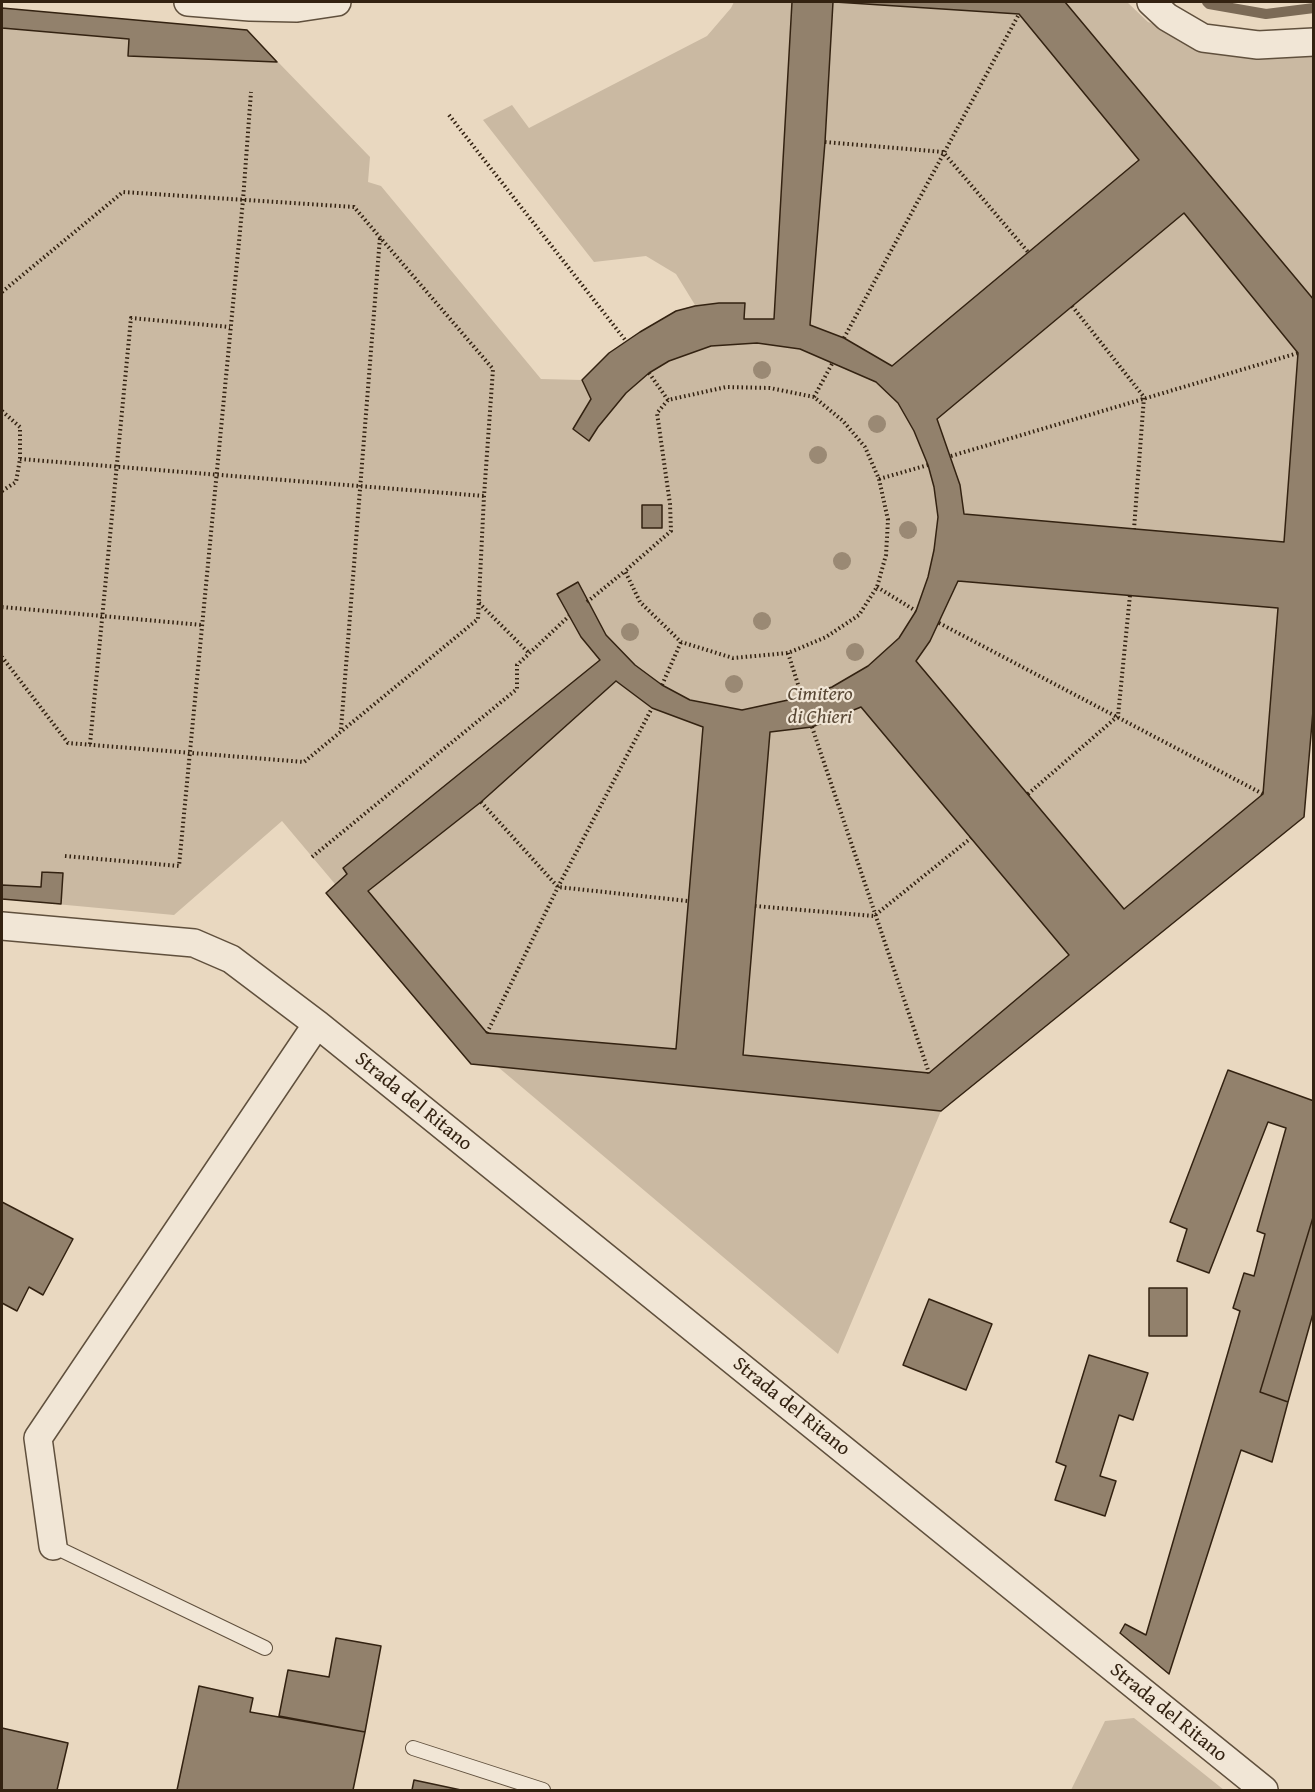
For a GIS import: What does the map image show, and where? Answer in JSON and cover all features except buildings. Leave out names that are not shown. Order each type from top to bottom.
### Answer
[{"type":"street","points":[[188,2],[297,8],[337,2]]},
{"type":"street","points":[[1151,2],[1167,17],[1203,38],[1258,45],[1314,42]]},
{"type":"street","name":"Strada del Ritano","points":[[2,926],[194,943],[231,959],[317,1024],[1264,1791]]},
{"type":"street","points":[[53,1546],[38,1438],[317,1024]]},
{"type":"lane","points":[[53,1546],[265,1648]]},
{"type":"lane","points":[[413,1748],[543,1791]]},
{"type":"path","points":[[844,338],[1019,14]]},
{"type":"path","points":[[65,856],[179,866],[243,200],[251,92]]},
{"type":"path","points":[[449,115],[626,341]]},
{"type":"path","points":[[825,142],[943,152],[1028,252]]},
{"type":"path","points":[[2,292],[123,192],[354,207],[493,369],[478,619],[304,762],[68,742],[2,657]]},
{"type":"path","points":[[341,731],[380,237]]},
{"type":"path","points":[[1072,306],[1144,397],[1134,529]]},
{"type":"path","points":[[90,744],[131,318],[230,327]]},
{"type":"path","points":[[951,456],[1298,353]]},
{"type":"path","points":[[814,397],[833,362]]},
{"type":"path","points":[[649,373],[668,400]]},
{"type":"path","points":[[587,602],[671,531],[670,504],[657,413],[668,400],[726,387],[770,388],[814,397],[843,421],[865,447],[879,479],[888,520],[886,555],[877,587],[859,615],[826,637],[788,652],[733,658],[681,642],[640,602],[625,570]]},
{"type":"path","points":[[2,411],[20,427],[20,459],[16,482],[2,491]]},
{"type":"path","points":[[20,459],[484,496]]},
{"type":"path","points":[[879,479],[928,465]]},
{"type":"path","points":[[877,587],[916,611]]},
{"type":"path","points":[[1028,794],[1118,717],[1130,595]]},
{"type":"path","points":[[478,603],[529,653]]},
{"type":"path","points":[[2,607],[202,625]]},
{"type":"path","points":[[312,857],[518,689],[518,665],[569,616]]},
{"type":"path","points":[[939,623],[1263,794]]},
{"type":"path","points":[[662,685],[681,642]]},
{"type":"path","points":[[788,652],[802,697]]},
{"type":"path","points":[[487,1033],[558,887],[652,708]]},
{"type":"path","points":[[812,727],[874,916],[929,1073]]},
{"type":"path","points":[[481,802],[558,887],[688,902]]},
{"type":"path","points":[[755,906],[874,916],[971,838]]},
{"type":"green space","name":"Cimitero di Chieri","points":[[734,2],[1127,2],[1148,22],[1212,47],[1313,50],[1314,699],[1304,817],[941,1111],[838,1354],[498,1067],[471,1064],[326,893],[335,884],[282,821],[174,915],[2,899],[2,8],[247,30],[370,157],[368,182],[381,186],[541,379],[582,380],[609,353],[639,332],[676,311],[695,305],[676,274],[646,256],[594,262],[483,120],[512,105],[529,128],[707,36]]},
{"type":"green space","points":[[1134,1718],[1224,1790],[1071,1790],[1105,1721]]},
{"type":"waterway","points":[[1207,2],[1266,14],[1314,8]]}]
